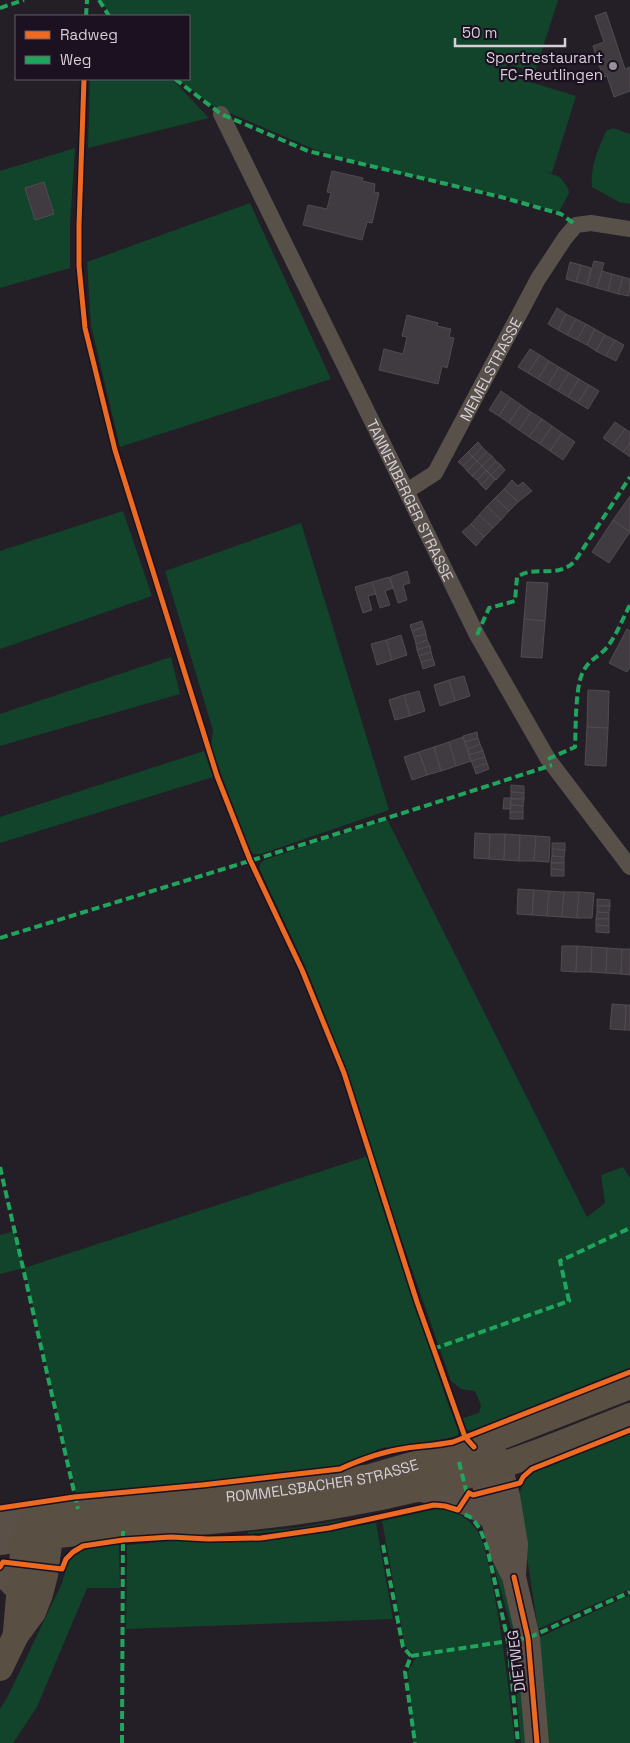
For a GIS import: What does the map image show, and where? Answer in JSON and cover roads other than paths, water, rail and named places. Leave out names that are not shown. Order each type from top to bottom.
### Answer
[{"type":"main road","name":"ROMMELSBACHER STRASSE","points":[[50,1536],[262,1516],[342,1505],[417,1489],[630,1386]]},
{"type":"main road","name":"ROMMELSBACHER STRASSE","points":[[35,1515],[78,1509],[260,1493],[370,1477],[486,1457],[630,1416]]},
{"type":"main road","points":[[16,1635],[20,1592],[12,1541],[35,1515]]},
{"type":"main road","points":[[0,1668],[16,1635],[33,1612],[40,1594],[45,1575],[50,1536]]},
{"type":"street","name":"TANNENBERGER STRASSE","points":[[221,114],[477,635],[548,760],[630,867]]},
{"type":"street","name":"MEMELSTRASSE","points":[[407,491],[435,473],[538,280],[565,238],[576,225],[591,223],[630,229]]},
{"type":"street","name":"DIETWEG","points":[[486,1457],[494,1519],[501,1551],[514,1577],[528,1638],[537,1743]]},
{"type":"street","name":"DIETWEG","points":[[486,1457],[508,1496],[516,1544],[514,1577]]},
{"type":"street","points":[[417,1489],[453,1497],[474,1506],[494,1519]]},
{"type":"street","points":[[35,1515],[50,1536]]},
{"type":"street","name":"ROMMELSBACHER STRASSE","points":[[0,1520],[35,1515]]},
{"type":"street","name":"ROMMELSBACHER STRASSE","points":[[12,1541],[50,1536]]},
{"type":"street","points":[[0,1572],[20,1592]]},
{"type":"place","name":"Sportrestaurant FC-Reutlingen","points":[[613,66]]}]
